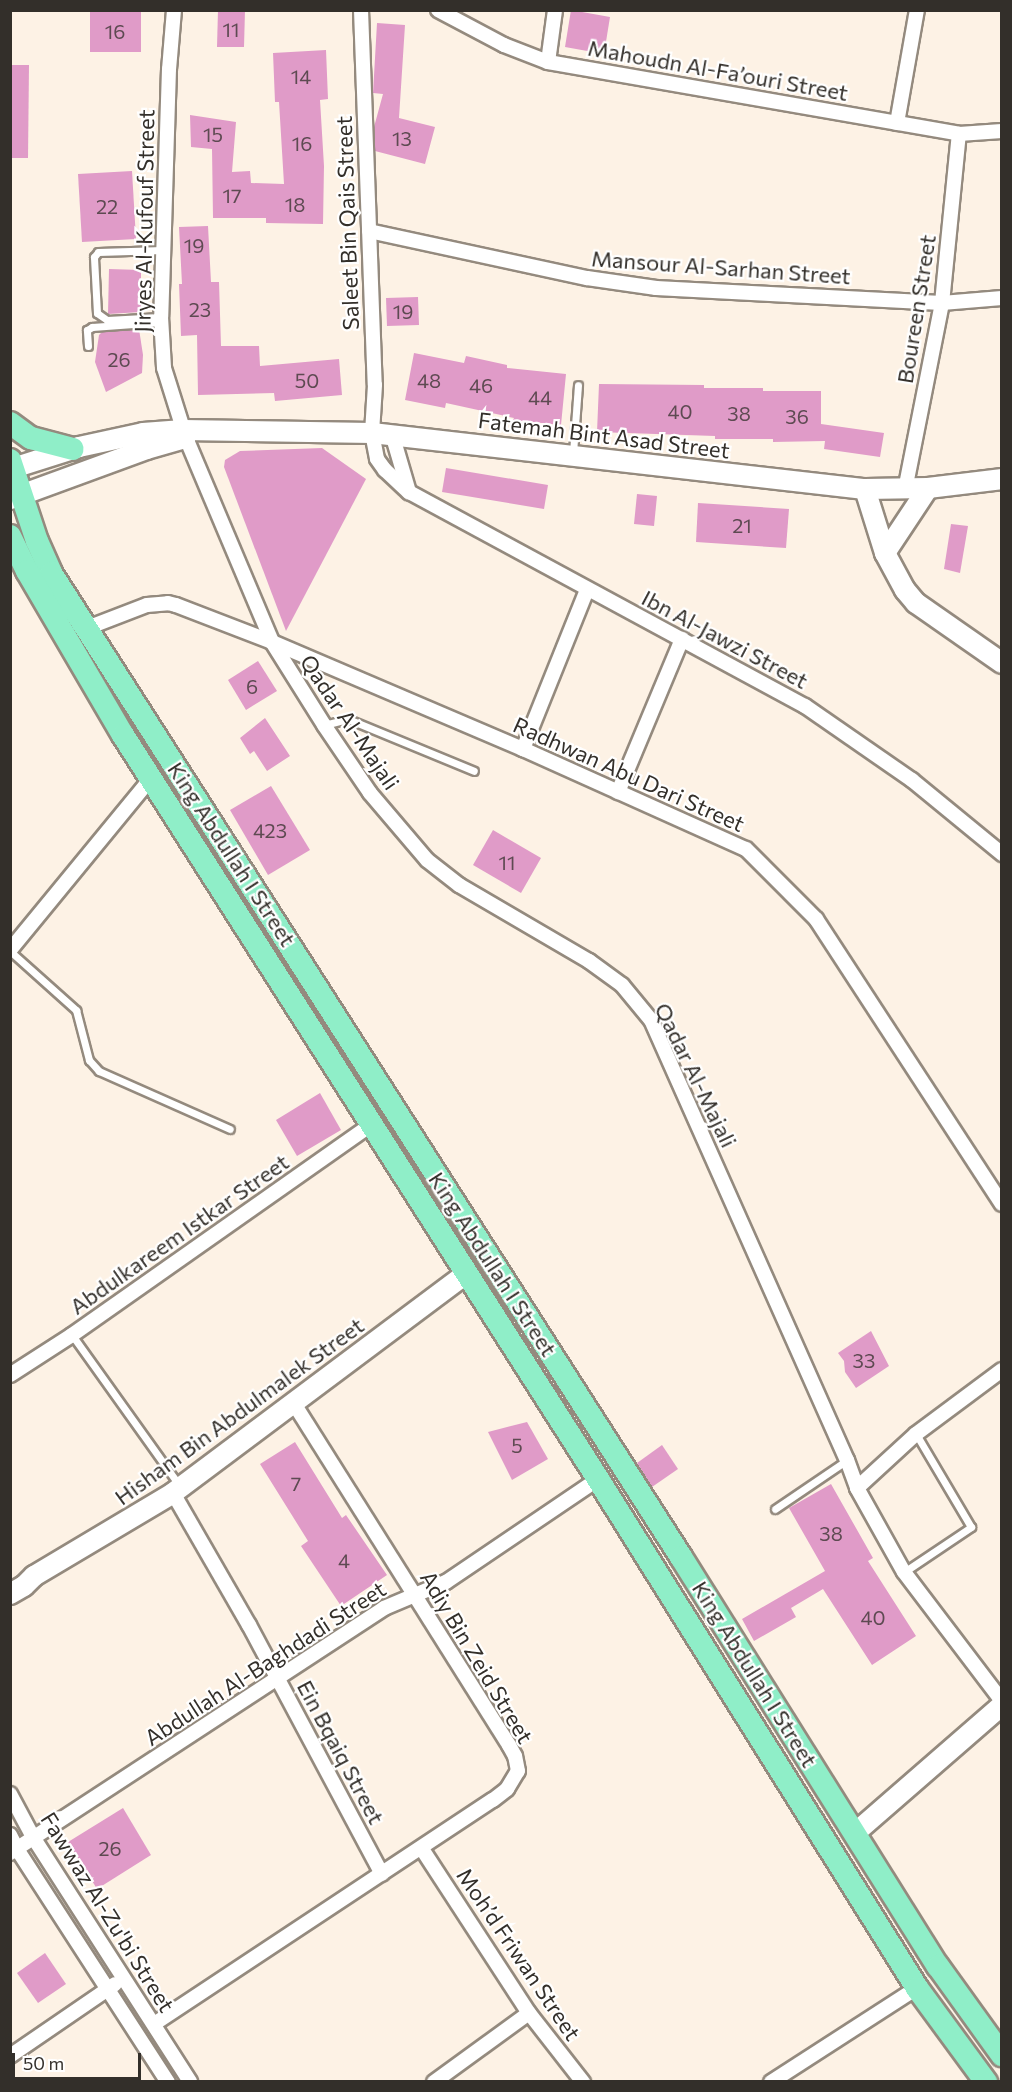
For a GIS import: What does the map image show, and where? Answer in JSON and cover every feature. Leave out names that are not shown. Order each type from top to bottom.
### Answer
[{"type":"main road","points":[[10,423],[31,438],[72,449]]},
{"type":"main road","name":"King Abdullah I Street","points":[[11,466],[16,497],[51,573],[938,1966],[1002,2055]]},
{"type":"main road","name":"King Abdullah I Street","points":[[10,536],[19,565],[123,735],[152,777],[598,1479],[917,1988],[986,2082]]},
{"type":"street","name":"Jiryes Al-Kufouf Street","points":[[174,10],[169,69],[161,320],[164,369],[190,433]]},
{"type":"street","name":"Saleet Bin Qais Street","points":[[361,10],[375,385],[372,433]]},
{"type":"street","name":"Mahoudn Al-Fa’ouri Street","points":[[438,10],[504,45],[548,62],[959,134],[1002,131]]},
{"type":"street","points":[[548,62],[555,10]]},
{"type":"street","points":[[897,123],[917,10]]},
{"type":"street","name":"Boureen Street","points":[[905,490],[942,303],[959,134]]},
{"type":"street","name":"Mansour Al-Sarhan Street","points":[[369,231],[576,276],[656,288],[942,303],[1002,298]]},
{"type":"street","name":"Fatemah Bint Asad Street","points":[[11,466],[143,433],[372,433],[865,489],[905,490],[1002,479]]},
{"type":"street","name":"Fatemah Bint Asad Street","points":[[16,497],[190,433]]},
{"type":"street","name":"Qadar Al-Majali","points":[[190,433],[272,642],[370,793],[428,860],[459,885],[589,961],[622,985],[651,1020],[847,1460],[857,1488],[904,1572],[1002,1703]]},
{"type":"street","name":"Ibn Al-Jawzi Street","points":[[372,433],[378,459],[409,492],[805,706],[912,780],[1002,854]]},
{"type":"street","points":[[392,435],[409,492]]},
{"type":"street","points":[[885,554],[928,488]]},
{"type":"street","points":[[865,489],[893,573],[916,603],[1002,663]]},
{"type":"street","points":[[523,749],[587,590]]},
{"type":"street","name":"Radhwan Abu Dari Street","points":[[87,628],[147,605],[168,603],[272,642],[523,749],[746,849],[816,919],[1002,1204]]},
{"type":"street","points":[[618,792],[682,639]]},
{"type":"street","points":[[10,950],[152,777]]},
{"type":"street","name":"Abdulkareem Istkar Street","points":[[10,1375],[72,1335],[371,1125]]},
{"type":"street","name":"Hisham Bin Abdulmalek Street","points":[[10,1594],[34,1576],[177,1491],[466,1274]]},
{"type":"street","points":[[857,1488],[916,1434],[1002,1370]]},
{"type":"street","name":"Adiy Bin Zeid Street","points":[[154,2024],[422,1849],[507,1789],[518,1771],[515,1756],[508,1744],[294,1403]]},
{"type":"street","name":"Abdullah Al-Baghdadi Street","points":[[14,1851],[384,1608],[446,1582],[598,1479]]},
{"type":"street","name":"Ein Bqaiq Street","points":[[177,1491],[382,1874]]},
{"type":"street","name":"Hisham Bin Abdulmalek Street","points":[[10,1581],[34,1576]]},
{"type":"street","points":[[855,1833],[1002,1703]]},
{"type":"street","name":"Fawwaz Al-Zu'bi Street","points":[[10,1794],[33,1838],[190,2082]]},
{"type":"street","name":"Fawwaz Al-Zu'bi Street","points":[[10,1835],[14,1851],[127,2015],[168,2082]]},
{"type":"street","name":"Moh’d Friwan Street","points":[[422,1849],[530,2013],[583,2082]]},
{"type":"street","points":[[10,2056],[107,1989],[124,1980]]},
{"type":"street","points":[[774,2080],[917,1988]]},
{"type":"street","points":[[434,2082],[530,2013]]},
{"type":"lane","points":[[161,320],[107,320],[97,314],[94,257],[98,252],[163,250]]},
{"type":"lane","points":[[88,346],[87,330],[92,327],[161,320]]},
{"type":"lane","points":[[573,455],[578,385]]},
{"type":"lane","points":[[324,725],[348,719],[474,771]]},
{"type":"lane","points":[[10,950],[76,1010],[89,1060],[99,1071],[231,1129]]},
{"type":"lane","points":[[72,1335],[177,1491]]},
{"type":"lane","points":[[904,1572],[971,1527],[916,1434]]},
{"type":"lane","points":[[776,1509],[847,1460]]},
{"type":"building","points":[[90,10],[141,10],[141,52],[90,52]]},
{"type":"building","points":[[218,10],[245,10],[244,47],[217,47]]},
{"type":"building","points":[[571,10],[610,17],[604,54],[565,47]]},
{"type":"building","points":[[377,23],[405,25],[399,118],[435,127],[425,164],[375,151],[374,127],[383,94],[373,93]]},
{"type":"building","points":[[326,50],[328,99],[320,100],[324,166],[323,224],[266,223],[266,218],[213,218],[212,149],[191,147],[190,115],[236,122],[232,172],[250,171],[251,183],[284,184],[279,102],[275,102],[273,53]]},
{"type":"building","points":[[10,65],[29,65],[28,158],[10,158]]},
{"type":"building","points":[[132,171],[136,239],[82,242],[78,174]]},
{"type":"building","points":[[208,226],[211,282],[219,282],[221,346],[259,346],[260,366],[339,359],[342,395],[275,401],[274,393],[198,395],[197,335],[181,336],[179,284],[182,284],[179,227]]},
{"type":"building","points":[[109,269],[141,270],[141,312],[108,314]]},
{"type":"building","points":[[418,297],[419,325],[387,326],[386,298]]},
{"type":"building","points":[[139,329],[143,355],[142,373],[106,392],[95,362],[99,335],[102,332]]},
{"type":"building","points":[[414,353],[464,363],[466,356],[507,365],[507,368],[566,374],[561,425],[513,420],[514,418],[446,403],[445,408],[405,400]]},
{"type":"building","points":[[599,384],[704,385],[704,388],[821,391],[821,424],[884,433],[880,457],[824,449],[825,441],[773,442],[773,439],[715,439],[715,436],[597,432]]},
{"type":"building","points":[[322,448],[366,479],[286,631],[224,467],[225,460],[240,451]]},
{"type":"building","points":[[446,468],[548,485],[544,509],[442,492]]},
{"type":"building","points":[[637,494],[657,496],[654,526],[634,524]]},
{"type":"building","points":[[698,503],[789,509],[786,548],[696,542]]},
{"type":"building","points":[[951,524],[968,526],[960,573],[944,569]]},
{"type":"building","points":[[258,661],[277,691],[246,710],[228,680]]},
{"type":"building","points":[[265,718],[290,756],[267,771],[254,751],[250,754],[240,738]]},
{"type":"building","points":[[271,786],[310,850],[268,875],[230,810]]},
{"type":"building","points":[[493,830],[541,858],[521,893],[473,865]]},
{"type":"building","points":[[320,1093],[341,1130],[297,1156],[276,1120]]},
{"type":"building","points":[[871,1331],[889,1366],[856,1388],[845,1372],[844,1361],[838,1353]]},
{"type":"building","points":[[527,1422],[548,1459],[512,1480],[488,1432]]},
{"type":"building","points":[[295,1442],[342,1518],[346,1515],[387,1575],[341,1606],[301,1546],[308,1541],[260,1464]]},
{"type":"building","points":[[662,1445],[678,1469],[652,1487],[637,1463]]},
{"type":"building","points":[[831,1484],[873,1558],[868,1561],[916,1636],[872,1665],[823,1589],[791,1608],[796,1617],[754,1641],[742,1619],[825,1571],[789,1508]]},
{"type":"building","points":[[123,1808],[151,1855],[97,1889],[68,1842]]},
{"type":"building","points":[[45,1953],[66,1984],[38,2003],[17,1973]]}]
